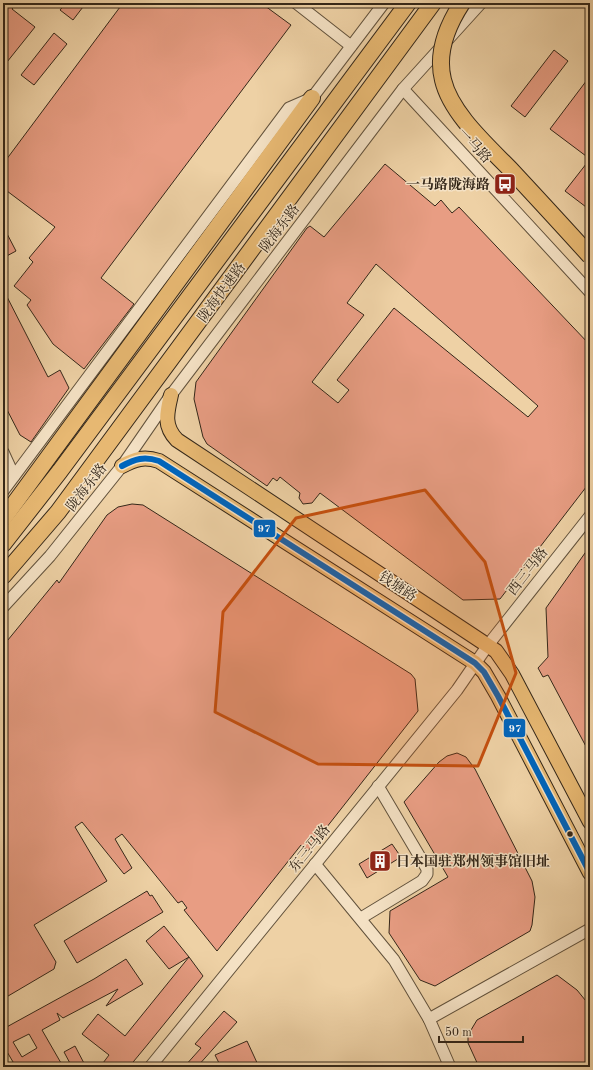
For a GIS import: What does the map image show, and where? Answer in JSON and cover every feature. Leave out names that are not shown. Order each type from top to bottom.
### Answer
[{"type":"highway","name":"陇海快速路","points":[[3,544],[60,471],[408,3]]},
{"type":"highway","name":"陇海快速路","points":[[3,576],[58,512],[433,3]]},
{"type":"highway","points":[[462,3],[454,15],[441,52],[441,65],[446,92],[470,126],[590,256]]},
{"type":"highway","points":[[3,519],[147,325],[312,98]]},
{"type":"main road","name":"钱塘路","points":[[171,395],[167,420],[171,434],[177,440],[488,645],[496,652],[512,674],[590,822]]},
{"type":"main road","name":"钱塘路","points":[[122,466],[141,458],[150,458],[159,461],[475,663],[484,672],[498,696],[590,873]]},
{"type":"street","points":[[296,3],[351,46]]},
{"type":"street","points":[[3,491],[289,108],[312,98],[384,3]]},
{"type":"street","name":"陇海东路","points":[[3,607],[50,556],[122,466],[171,395],[403,89],[481,3]]},
{"type":"street","name":"一马路","points":[[403,89],[590,292]]},
{"type":"street","points":[[3,452],[14,476]]},
{"type":"street","name":"西三马路","points":[[488,645],[590,516]]},
{"type":"street","name":"东三马路","points":[[150,1067],[457,690],[488,645]]},
{"type":"street","points":[[361,918],[422,881],[427,874],[427,869],[378,786]]},
{"type":"street","points":[[315,864],[361,918],[394,960],[428,1019],[450,1067]]},
{"type":"street","points":[[428,1019],[590,929]]},
{"type":"highlighted area","points":[[425,490],[485,562],[516,673],[478,766],[318,764],[215,712],[223,612],[296,518]]},
{"type":"building","points":[[3,3],[17,3],[12,9],[35,27],[3,67]]},
{"type":"building","points":[[66,3],[86,3],[73,20],[60,10]]},
{"type":"building","points":[[123,3],[261,3],[291,25],[101,278],[134,304],[84,369],[53,344],[27,305],[31,300],[14,286],[33,262],[29,258],[55,227],[3,188],[3,164]]},
{"type":"building","points":[[54,33],[67,44],[34,85],[21,75]]},
{"type":"building","points":[[554,50],[568,61],[525,117],[511,106]]},
{"type":"building","points":[[590,76],[590,159],[550,129]]},
{"type":"building","points":[[590,159],[590,210],[565,191]]},
{"type":"building","points":[[385,164],[435,206],[441,200],[452,213],[459,207],[590,345],[590,482],[500,599],[463,600],[320,493],[312,503],[303,504],[299,498],[300,493],[280,477],[277,481],[273,478],[267,486],[207,444],[203,437],[194,399],[196,382],[307,228],[310,226],[324,237]],"holes":[[[376,264],[538,406],[528,417],[394,308],[337,380],[349,390],[338,403],[312,382],[364,315],[347,303]]]},
{"type":"building","points":[[3,226],[16,251],[3,258]]},
{"type":"building","points":[[3,289],[48,377],[60,370],[69,388],[31,442],[20,435],[3,402]]},
{"type":"building","points":[[132,504],[143,505],[411,674],[415,679],[418,711],[308,851],[301,845],[217,951],[184,910],[187,908],[182,901],[178,903],[122,834],[115,839],[132,868],[124,874],[82,822],[75,827],[107,881],[34,925],[56,962],[54,969],[3,999],[3,646],[57,580],[59,583],[107,515],[118,507]]},
{"type":"building","points":[[590,546],[590,754],[548,675],[543,677],[538,668],[548,657],[546,608]]},
{"type":"building","points":[[457,753],[466,757],[475,769],[532,881],[535,897],[530,931],[435,986],[420,980],[389,933],[390,911],[448,877],[404,802],[439,762],[447,756]]},
{"type":"building","name":"日本国驻郑州领事馆旧址","points":[[392,844],[401,857],[367,878],[359,864]]},
{"type":"building","points":[[147,891],[150,896],[152,895],[163,912],[77,963],[64,941]]},
{"type":"building","points":[[164,926],[189,957],[169,969],[146,941]]},
{"type":"building","points":[[189,957],[203,976],[148,1044],[129,1067],[100,1067],[109,1055],[82,1034],[98,1014],[125,1036]]},
{"type":"building","points":[[126,959],[143,984],[106,1006],[118,989],[63,1018],[57,1013],[60,1020],[42,1030],[61,1063],[53,1067],[16,1067],[3,1045],[3,1029],[94,979]],"holes":[[[29,1034],[37,1048],[22,1057],[13,1042]]]},
{"type":"building","points":[[557,975],[577,990],[590,1006],[590,1067],[479,1067],[468,1043],[468,1035],[477,1020]]},
{"type":"building","points":[[224,1011],[237,1022],[197,1067],[184,1067],[201,1048],[195,1044]]},
{"type":"building","points":[[247,1041],[259,1067],[221,1067],[215,1055]]},
{"type":"building","points":[[75,1046],[86,1067],[72,1067],[64,1052]]},
{"type":"transit line","name":"97","points":[[122,466],[140,459],[159,461],[475,663],[484,672],[498,696],[590,873]]},
{"type":"place","name":"一马路陇海路","points":[[505,184]]},
{"type":"place","name":"日本国驻郑州领事馆旧址","points":[[380,861]]}]
